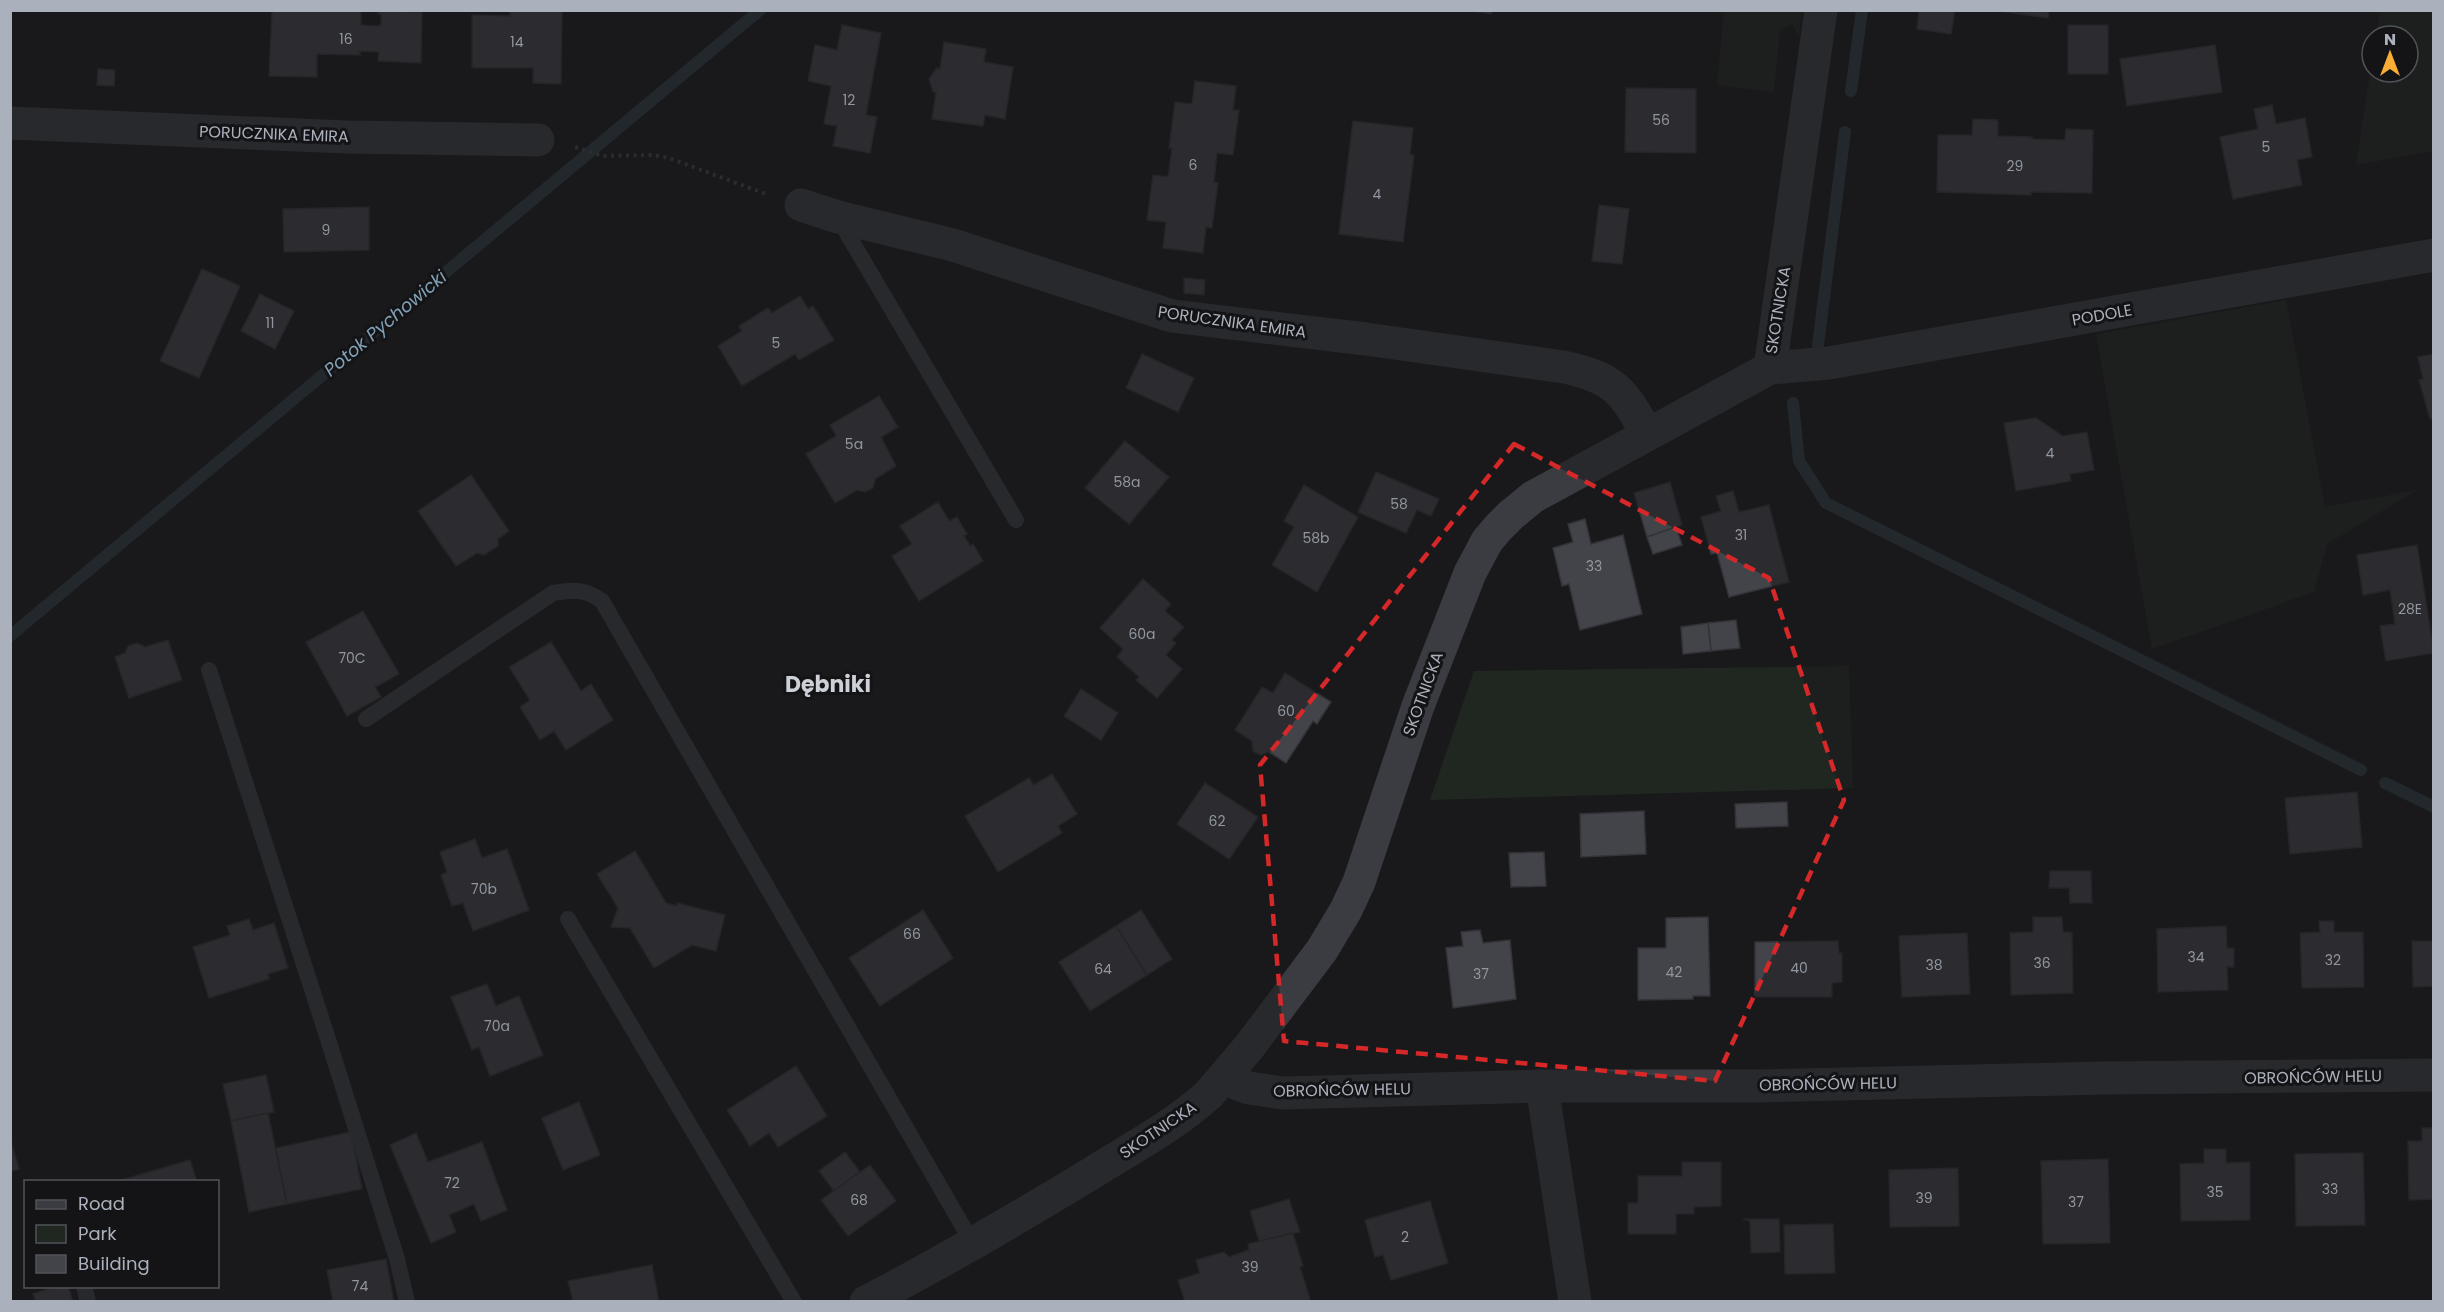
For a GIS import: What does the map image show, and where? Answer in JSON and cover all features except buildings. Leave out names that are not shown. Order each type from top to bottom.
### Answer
[{"type":"street","name":"SKOTNICKA","points":[[866,1302],[974,1244],[1164,1128],[1192,1109],[1224,1079],[1310,967],[1349,903],[1365,867],[1418,706],[1470,573],[1487,542],[1511,514],[1533,497],[1770,368],[1821,10]]},
{"type":"street","name":"PORUCZNIKA EMIRA","points":[[10,123],[347,137],[538,140]]},
{"type":"street","name":"PORUCZNIKA EMIRA","points":[[801,205],[838,217],[952,245],[1172,316],[1366,339],[1564,367],[1588,373],[1609,382],[1619,390],[1647,434]]},
{"type":"street","name":"PODOLE","points":[[1770,368],[1840,361],[2433,255]]},
{"type":"street","name":"OBROŃCÓW HELU","points":[[1224,1079],[1249,1088],[1283,1093],[1542,1086],[1758,1086],[2104,1078],[2433,1075]]},
{"type":"street","points":[[1542,1086],[1575,1302]]},
{"type":"lane","points":[[838,217],[1016,520]]},
{"type":"lane","points":[[366,719],[553,593],[589,592],[602,601],[974,1244]]},
{"type":"lane","points":[[209,670],[331,1047],[397,1259],[407,1302]]},
{"type":"lane","points":[[568,919],[794,1302]]},
{"type":"path","points":[[574,147],[602,156],[653,155],[669,158],[801,205]]},
{"type":"highlighted area","points":[[1514,444],[1769,578],[1844,800],[1715,1081],[1284,1041],[1260,765]]},
{"type":"green space","points":[[1724,11],[1802,11],[1799,36],[1792,24],[1780,30],[1774,92],[1717,85]]},
{"type":"green space","points":[[2380,11],[2433,11],[2433,151],[2356,165],[2368,84],[2420,84],[2420,24],[2378,24]]},
{"type":"green space","points":[[2286,300],[2325,507],[2417,490],[2327,544],[2314,592],[2152,649],[2096,334]]},
{"type":"green space","points":[[1849,666],[1853,788],[1430,800],[1474,671]]},
{"type":"waterway","name":"Potok Pychowicki","points":[[10,636],[760,10]]},
{"type":"waterway","points":[[1851,91],[1862,10]]},
{"type":"waterway","points":[[1818,345],[1845,132]]},
{"type":"waterway","points":[[1793,403],[1799,461],[1826,503],[2361,770]]},
{"type":"waterway","points":[[2385,783],[2434,807]]},
{"type":"district","name":"Dębniki","points":[[828,684]]}]
